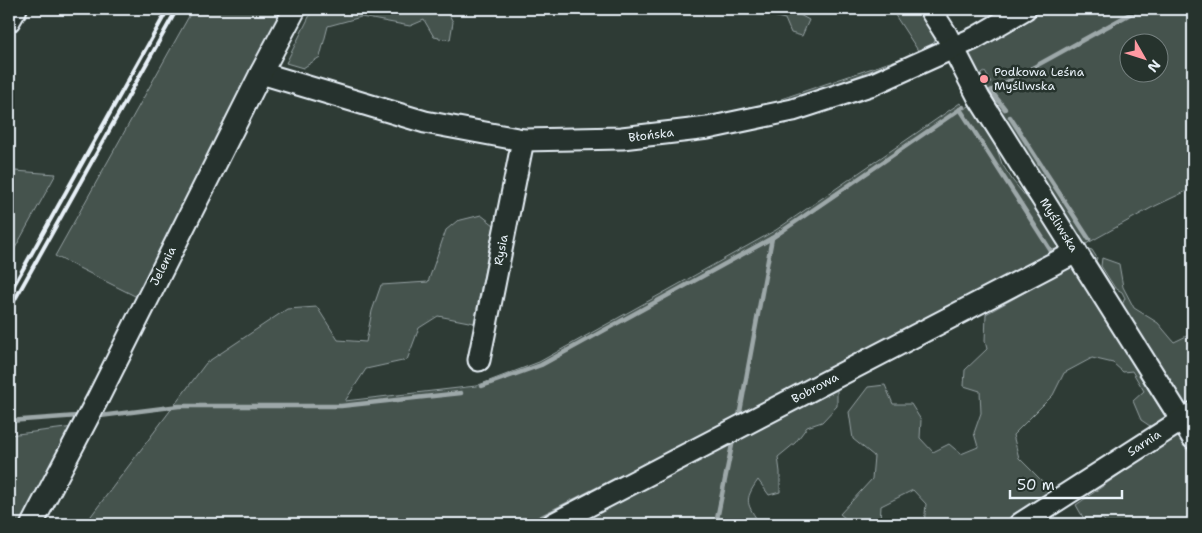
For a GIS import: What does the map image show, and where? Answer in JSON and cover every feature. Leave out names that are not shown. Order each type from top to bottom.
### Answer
[{"type":"street","points":[[9,21],[16,9]]},
{"type":"street","name":"Jelenia","points":[[32,524],[98,398],[261,72],[295,9]]},
{"type":"street","name":"Myśliwska","points":[[930,9],[954,49],[979,98],[1076,252],[1188,416],[1193,438]]},
{"type":"street","name":"Błońska","points":[[261,72],[425,122],[523,140],[622,138],[708,128],[792,110],[864,87],[954,49],[1025,9]]},
{"type":"street","name":"Rysia","points":[[479,360],[523,140]]},
{"type":"street","name":"Bobrowa","points":[[553,524],[1076,252]]},
{"type":"street","name":"Sarnia","points":[[1020,524],[1188,416]]},
{"type":"shaded area","points":[[193,9],[289,9],[137,297],[55,256]]},
{"type":"shaded area","points":[[313,9],[446,9],[453,22],[450,40],[434,37],[424,20],[410,26],[361,17],[328,26],[320,57],[303,68],[286,63]]},
{"type":"shaded area","points":[[766,9],[789,9],[809,20],[802,36],[791,33],[785,19],[768,15]]},
{"type":"shaded area","points":[[891,9],[922,9],[935,30],[931,32],[935,40],[933,45],[919,52]]},
{"type":"shaded area","points":[[1045,9],[1193,9],[1193,188],[1151,208],[1086,244],[1088,249],[1092,250],[1097,258],[1096,261],[1114,289],[1110,292],[981,88],[991,82],[985,72],[975,78],[970,66],[968,58],[973,47],[976,51]]},
{"type":"shaded area","points":[[911,55],[837,84],[782,101],[781,99]]},
{"type":"shaded area","points":[[960,103],[964,109],[971,105],[995,143],[1002,164],[1013,181],[1040,214],[1059,245],[1057,251],[547,524],[85,524],[206,363],[287,309],[317,307],[338,340],[366,342],[372,311],[381,285],[428,282],[446,230],[457,221],[481,215],[494,225],[474,323],[438,316],[419,328],[407,360],[366,369],[345,401],[476,386],[539,362],[776,230]]},
{"type":"shaded area","points":[[15,171],[56,174],[9,259],[9,183]]},
{"type":"shaded area","points":[[1102,258],[1119,264],[1123,287],[1134,308],[1158,323],[1174,342],[1193,333],[1193,402],[1184,407],[1124,310],[1122,305],[1125,298],[1122,292],[1115,288],[1101,266]]},
{"type":"shaded area","points":[[1072,266],[1166,418],[1150,426],[1141,420],[1133,401],[1144,391],[1132,371],[1123,372],[1113,363],[1092,358],[1064,373],[1053,395],[1013,435],[1019,458],[1044,483],[1050,495],[1008,524],[924,524],[926,504],[913,490],[881,506],[880,524],[852,524],[840,514],[872,479],[874,456],[853,439],[849,412],[868,387],[885,385],[893,404],[911,404],[921,420],[920,438],[933,452],[949,444],[961,454],[978,447],[974,433],[981,413],[980,391],[964,386],[965,370],[987,349],[985,341],[986,314]]},
{"type":"shaded area","points":[[837,390],[837,406],[822,422],[807,427],[795,443],[778,457],[780,492],[769,495],[758,480],[753,487],[748,502],[760,524],[570,524]]},
{"type":"shaded area","points":[[74,427],[23,524],[9,524],[9,435]]},
{"type":"shaded area","points":[[1177,434],[1193,459],[1193,524],[1107,524],[1103,519],[1084,519],[1076,505]]},
{"type":"waterway","points":[[987,93],[1139,9]]},
{"type":"waterway","points":[[991,91],[1005,109]]},
{"type":"waterway","points":[[482,386],[541,365],[772,238],[963,107]]},
{"type":"waterway","points":[[960,109],[1051,251]]},
{"type":"waterway","points":[[1010,117],[1089,239]]},
{"type":"waterway","points":[[737,418],[739,417],[772,238]]},
{"type":"waterway","points":[[100,416],[179,406],[341,406],[461,393]]},
{"type":"waterway","points":[[9,421],[78,416]]},
{"type":"waterway","points":[[716,524],[733,440]]},
{"type":"waterway","points":[[528,524],[623,476]]},
{"type":"railway","points":[[9,294],[168,9]]},
{"type":"railway","points":[[9,310],[177,9]]},
{"type":"place","name":"Podkowa Leśna Myśliwska","points":[[984,79]]}]
